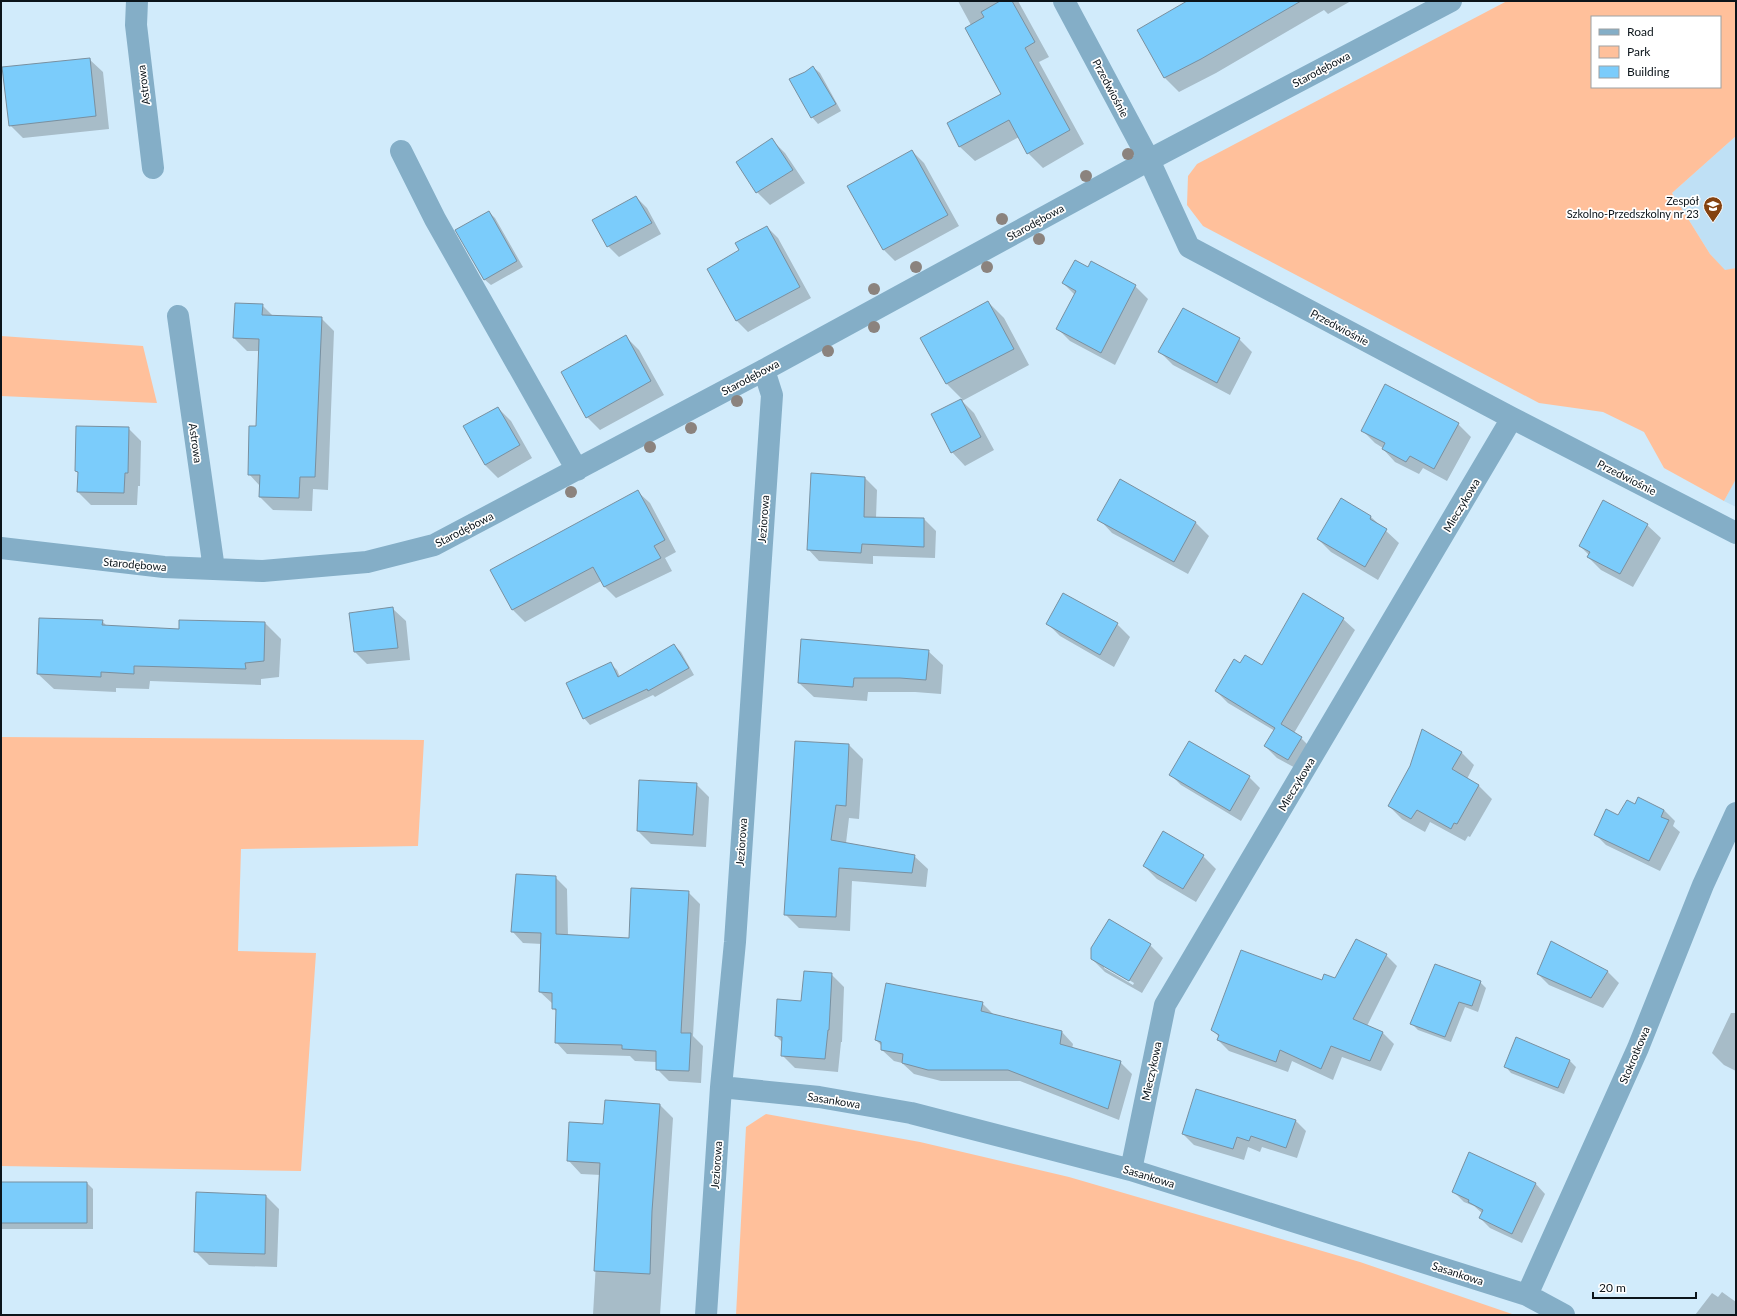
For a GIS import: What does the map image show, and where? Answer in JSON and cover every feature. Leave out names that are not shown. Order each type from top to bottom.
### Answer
[{"type":"street","name":"Astrowa","points":[[137,1],[136,25],[153,168]]},
{"type":"street","name":"Przedwiośnie","points":[[1064,1],[1150,160],[1189,247],[1512,418],[1736,533]]},
{"type":"street","name":"Starodębowa","points":[[1,548],[114,562],[263,571],[367,562],[434,546],[764,370],[1150,160],[1451,1]]},
{"type":"street","points":[[401,151],[435,219],[577,470]]},
{"type":"street","name":"Astrowa","points":[[178,316],[214,569]]},
{"type":"street","name":"Jeziorowa","points":[[706,1315],[721,1087],[735,942],[772,395],[764,370]]},
{"type":"street","name":"Mieczykowa","points":[[1131,1170],[1165,1005],[1512,418]]},
{"type":"street","name":"Stokrotkowa","points":[[1527,1295],[1638,1048],[1703,885],[1736,813]]},
{"type":"street","name":"Sasankowa","points":[[721,1087],[819,1097],[910,1113],[1131,1170],[1527,1295],[1564,1315]]},
{"type":"shaded area","name":"Zespół Szkolno-Przedszkolny nr 23","points":[[1736,136],[1736,268],[1725,271],[1710,254],[1672,193]]},
{"type":"shaded area","points":[[1736,478],[1736,507],[1724,501]]},
{"type":"green space","points":[[1507,1],[1736,1],[1736,136],[1672,193],[1710,254],[1725,270],[1736,268],[1736,479],[1724,501],[1664,468],[1644,432],[1603,412],[1539,403],[1203,226],[1187,205],[1188,176],[1197,164]]},
{"type":"green space","points":[[1,336],[143,346],[157,403],[1,396]]},
{"type":"green space","points":[[1,737],[424,740],[418,846],[241,849],[238,951],[316,953],[301,1171],[1,1166]]},
{"type":"green space","points":[[766,1114],[920,1142],[1069,1177],[1360,1262],[1515,1315],[736,1315],[746,1127]]},
{"type":"building","points":[[1000,1],[1012,1],[1035,42],[1025,48],[1070,130],[1027,154],[1009,120],[959,147],[947,123],[1001,94],[965,28],[984,17],[981,12]]},
{"type":"building","points":[[1187,1],[1301,1],[1201,59],[1164,78],[1137,30]]},
{"type":"building","points":[[90,58],[96,116],[9,126],[2,67]]},
{"type":"building","points":[[813,66],[836,104],[811,118],[789,79],[805,72]]},
{"type":"building","points":[[772,138],[793,170],[756,193],[736,162]]},
{"type":"building","points":[[912,150],[948,215],[883,250],[847,186]]},
{"type":"building","points":[[636,196],[652,223],[607,247],[592,220]]},
{"type":"building","points":[[489,211],[517,261],[484,280],[455,230]]},
{"type":"building","points":[[767,226],[800,287],[736,321],[707,269],[739,250],[735,243]]},
{"type":"building","points":[[1075,260],[1088,267],[1091,261],[1136,285],[1101,353],[1056,329],[1076,291],[1062,283]]},
{"type":"building","points":[[988,301],[1014,349],[946,384],[920,338]]},
{"type":"building","points":[[235,303],[263,304],[262,315],[322,317],[315,477],[300,477],[299,498],[259,497],[260,475],[248,475],[249,426],[256,426],[259,339],[233,338]]},
{"type":"building","points":[[1183,308],[1240,338],[1217,383],[1158,352]]},
{"type":"building","points":[[626,335],[651,381],[586,418],[561,372]]},
{"type":"building","points":[[1385,384],[1459,423],[1434,469],[1410,456],[1406,462],[1382,449],[1385,443],[1361,431]]},
{"type":"building","points":[[961,399],[981,437],[951,453],[931,414]]},
{"type":"building","points":[[498,407],[520,445],[485,465],[463,426]]},
{"type":"building","points":[[76,426],[129,427],[128,473],[125,473],[124,493],[77,492],[78,472],[75,471]]},
{"type":"building","points":[[811,473],[865,477],[864,517],[924,518],[924,547],[862,544],[861,553],[807,550]]},
{"type":"building","points":[[1120,479],[1196,522],[1174,562],[1097,520]]},
{"type":"building","points":[[638,490],[665,540],[654,546],[661,558],[604,587],[593,567],[512,610],[490,570]]},
{"type":"building","points":[[1341,498],[1371,516],[1370,519],[1387,529],[1365,567],[1317,539]]},
{"type":"building","points":[[1603,500],[1648,524],[1620,574],[1587,557],[1590,552],[1579,546]]},
{"type":"building","points":[[1063,593],[1118,623],[1100,655],[1046,624]]},
{"type":"building","points":[[1303,593],[1344,618],[1281,724],[1302,737],[1288,760],[1264,746],[1275,728],[1215,691],[1234,659],[1240,663],[1245,655],[1262,665]]},
{"type":"building","points":[[393,607],[398,648],[354,652],[349,613]]},
{"type":"building","points":[[39,618],[103,620],[102,625],[179,629],[179,620],[265,622],[264,661],[245,663],[246,669],[134,666],[134,674],[101,672],[101,677],[37,674]]},
{"type":"building","points":[[801,639],[929,650],[926,680],[900,678],[854,678],[853,687],[798,683]]},
{"type":"building","points":[[674,644],[689,668],[648,691],[647,689],[583,719],[566,683],[611,662],[618,677]]},
{"type":"building","points":[[1422,729],[1462,752],[1452,769],[1479,785],[1457,824],[1454,823],[1451,829],[1417,810],[1411,819],[1388,806],[1410,766]]},
{"type":"building","points":[[795,741],[849,744],[846,806],[836,805],[831,840],[915,855],[912,873],[839,868],[836,917],[784,915]]},
{"type":"building","points":[[1189,741],[1250,776],[1230,811],[1169,775]]},
{"type":"building","points":[[639,780],[697,783],[693,835],[637,831]]},
{"type":"building","points":[[1638,797],[1664,810],[1661,817],[1669,820],[1649,861],[1594,835],[1606,809],[1618,815],[1627,800],[1635,804]]},
{"type":"building","points":[[1163,831],[1204,855],[1183,889],[1143,866]]},
{"type":"building","points":[[516,874],[556,876],[556,934],[629,938],[631,888],[689,891],[681,1033],[691,1033],[689,1071],[656,1070],[656,1051],[622,1049],[622,1045],[555,1043],[556,1009],[552,1009],[552,993],[539,992],[541,933],[511,932]]},
{"type":"building","points":[[1109,919],[1151,944],[1129,981],[1091,959],[1091,948]]},
{"type":"building","points":[[1356,939],[1387,954],[1353,1019],[1383,1032],[1370,1061],[1331,1046],[1321,1069],[1280,1050],[1276,1062],[1217,1040],[1219,1035],[1211,1030],[1241,950],[1322,980],[1324,974],[1335,978]]},
{"type":"building","points":[[1551,941],[1608,971],[1591,998],[1537,974]]},
{"type":"building","points":[[1435,964],[1481,981],[1472,1006],[1459,1002],[1445,1037],[1410,1024]]},
{"type":"building","points":[[804,971],[832,973],[829,1030],[825,1059],[781,1056],[782,1037],[775,1036],[777,999],[801,1001]]},
{"type":"building","points":[[886,983],[983,1002],[981,1011],[1062,1031],[1060,1044],[1121,1061],[1108,1109],[1008,1070],[928,1070],[902,1063],[903,1054],[881,1050],[881,1042],[875,1040]]},
{"type":"building","points":[[1516,1037],[1570,1060],[1558,1088],[1504,1067]]},
{"type":"building","points":[[1196,1089],[1296,1120],[1286,1148],[1251,1136],[1249,1141],[1237,1137],[1233,1149],[1182,1134]]},
{"type":"building","points":[[605,1100],[660,1104],[652,1211],[650,1274],[594,1271],[600,1163],[567,1161],[569,1122],[603,1124]]},
{"type":"building","points":[[1469,1152],[1536,1183],[1512,1234],[1479,1218],[1483,1210],[1468,1202],[1469,1200],[1452,1192]]},
{"type":"building","points":[[1,1182],[87,1182],[87,1223],[1,1223]]},
{"type":"building","points":[[196,1192],[266,1195],[265,1254],[194,1252]]},
{"type":"place","name":"Zespół Szkolno-Przedszkolny nr 23","points":[[1713,223]]}]
